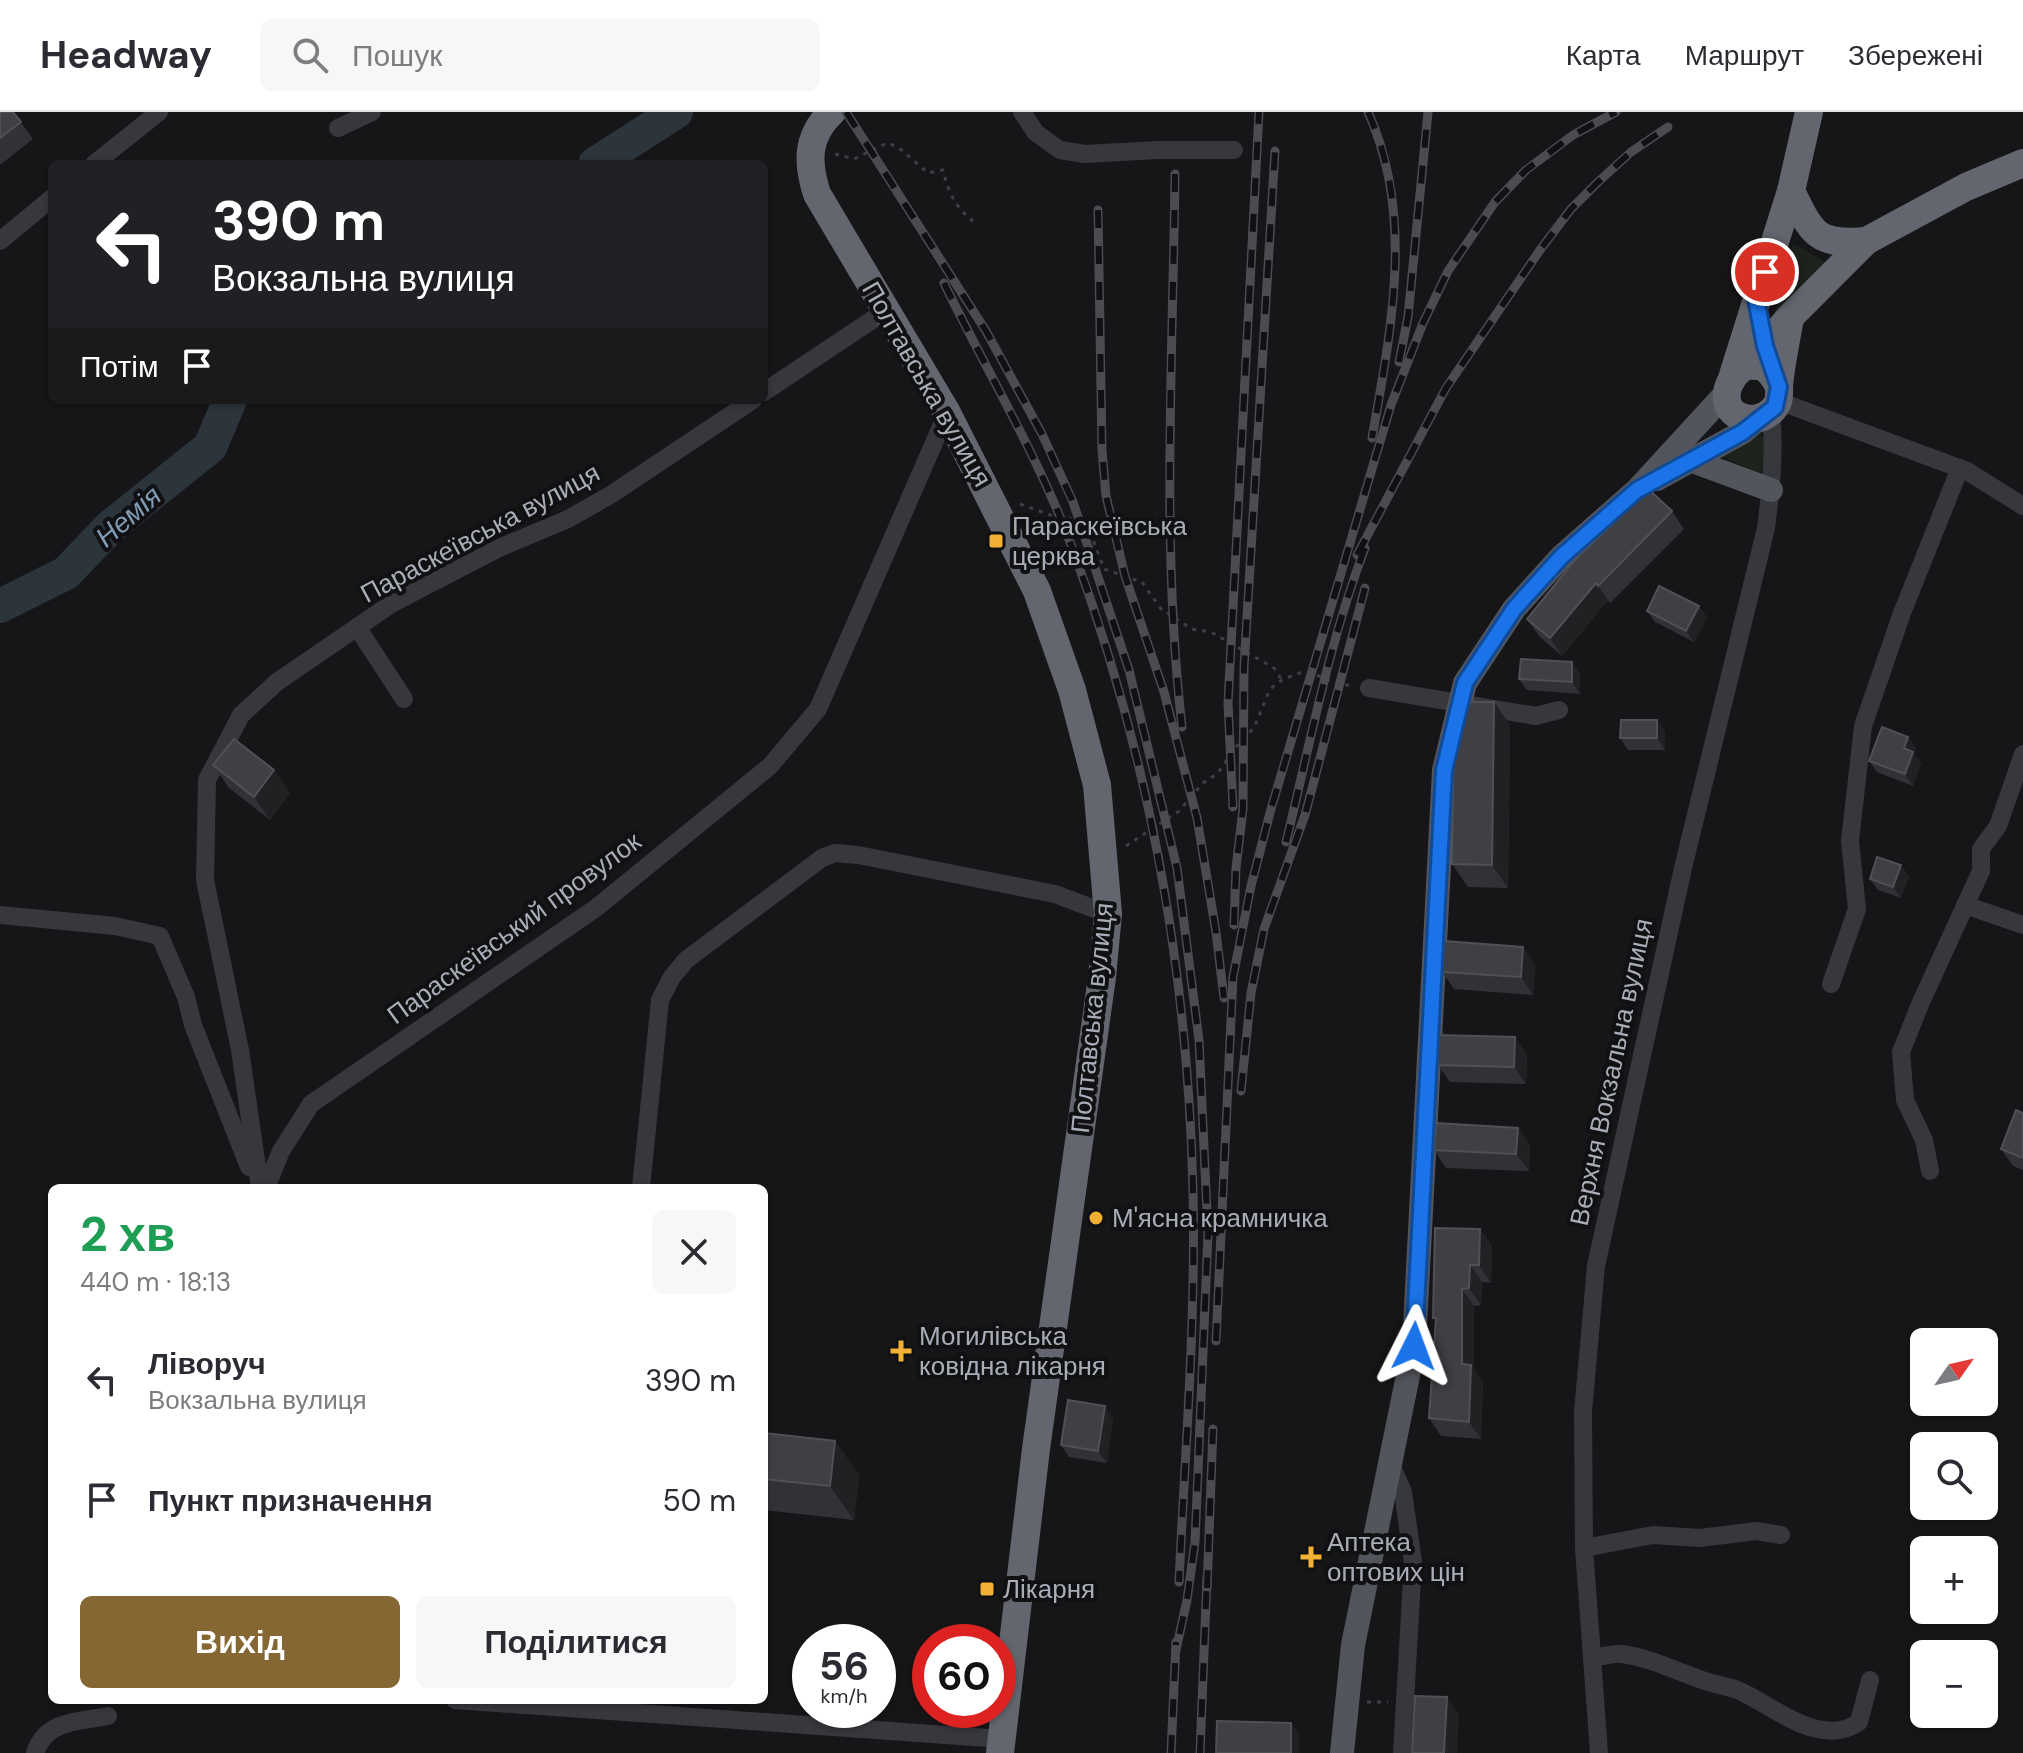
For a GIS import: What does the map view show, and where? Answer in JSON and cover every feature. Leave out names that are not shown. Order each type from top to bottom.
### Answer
[{"type":"highway","points":[[811,148],[818,128],[832,112]]},
{"type":"highway","points":[[1760,386],[1756,299],[1791,191],[1809,112]]},
{"type":"highway","name":"Полтавська вулиця","points":[[811,148],[810,174],[817,194],[947,413],[1037,591],[1072,690],[1097,785],[1108,914],[1102,977],[993,1743]]},
{"type":"highway","points":[[1760,386],[1790,317],[1866,241],[1966,187],[2023,163]]},
{"type":"highway","points":[[1791,191],[1808,226],[1823,237],[1838,243],[1866,241]]},
{"type":"highway","points":[[1756,299],[1760,386]]},
{"type":"highway","points":[[1760,386],[1790,317]]},
{"type":"main road","points":[[1637,490],[1743,432],[1760,386]]},
{"type":"main road","points":[[1342,1752],[1353,1645],[1414,1346],[1444,770],[1465,683],[1514,609],[1561,557],[1760,386]]},
{"type":"main road","points":[[1690,460],[1771,490]]},
{"type":"street","points":[[99,160],[159,112]]},
{"type":"street","points":[[338,128],[372,112]]},
{"type":"street","points":[[1022,112],[1036,133],[1060,150],[1085,154],[1234,150]]},
{"type":"street","points":[[0,241],[48,201]]},
{"type":"street","points":[[768,389],[887,310]]},
{"type":"street","points":[[1760,386],[1960,468],[2023,506]]},
{"type":"street","name":"Верхня Вокзальна вулиця","points":[[1599,1753],[1584,1548],[1583,1412],[1596,1266],[1683,868],[1766,528],[1773,433],[1760,386]]},
{"type":"street","name":"Параскеївська вулиця","points":[[257,1184],[240,1050],[205,880],[207,780],[241,715],[277,682],[391,604],[499,548],[568,519],[612,494],[747,404]]},
{"type":"street","name":"Параскеївський провулок","points":[[268,1184],[281,1151],[311,1104],[596,908],[770,766],[818,709],[947,413]]},
{"type":"street","points":[[1831,984],[1857,909],[1850,841],[1863,726],[1902,613],[1960,468]]},
{"type":"street","points":[[357,627],[404,699]]},
{"type":"street","points":[[1369,688],[1536,716],[1559,710]]},
{"type":"street","points":[[1930,1171],[1924,1140],[1905,1100],[1901,1052],[1981,871],[1981,849],[1998,826],[2023,754]]},
{"type":"street","points":[[641,1184],[660,1000],[672,977],[686,960],[822,858],[835,853],[858,855],[1055,894],[1108,914]]},
{"type":"street","points":[[1965,905],[2023,925]]},
{"type":"street","points":[[0,915],[115,926],[160,936],[256,1184]]},
{"type":"street","points":[[1389,1461],[1403,1492],[1413,1562],[1402,1753]]},
{"type":"street","points":[[1584,1548],[1653,1535],[1700,1538],[1756,1531],[1781,1535]]},
{"type":"street","points":[[1592,1658],[1621,1654],[1666,1666],[1706,1682],[1739,1690],[1771,1709],[1815,1728],[1835,1732],[1859,1722],[1870,1680]]},
{"type":"street","points":[[505,1704],[993,1743]]},
{"type":"street","points":[[35,1753],[40,1738],[50,1729],[108,1716]]},
{"type":"street","points":[[960,1753],[993,1743]]},
{"type":"path","points":[[811,148],[854,159],[887,143],[898,147],[928,173],[943,170],[948,191],[960,212],[978,225]]},
{"type":"path","points":[[994,503],[1010,501],[1050,515],[1086,521],[1104,569],[1142,582],[1161,609],[1192,629],[1211,632],[1274,668],[1282,680]]},
{"type":"path","points":[[1124,847],[1179,811],[1203,783],[1218,773],[1234,749],[1254,728],[1270,689],[1282,680],[1299,673],[1317,675],[1334,683],[1369,688]]},
{"type":"path","points":[[1347,1701],[1405,1703]]},
{"type":"shaded area","points":[[1793,243],[1825,262],[1772,324]]},
{"type":"shaded area","points":[[1759,433],[1767,442],[1761,474],[1718,455]]},
{"type":"building","points":[[0,112],[13,112],[21,122],[0,138]]},
{"type":"building","points":[[1648,489],[1672,511],[1598,586],[1596,583],[1550,638],[1527,619],[1574,561]]},
{"type":"building","points":[[1659,586],[1699,606],[1686,631],[1647,611]]},
{"type":"building","points":[[1521,659],[1572,662],[1572,682],[1519,679]]},
{"type":"building","points":[[1454,702],[1494,702],[1492,865],[1452,864]]},
{"type":"building","points":[[1621,720],[1657,720],[1657,738],[1620,738]]},
{"type":"building","points":[[1882,727],[1908,737],[1904,748],[1913,752],[1905,774],[1869,761]]},
{"type":"building","points":[[234,739],[274,770],[254,797],[213,765]]},
{"type":"building","points":[[1877,857],[1901,865],[1893,887],[1870,879]]},
{"type":"building","points":[[1444,941],[1523,947],[1521,977],[1442,972]]},
{"type":"building","points":[[1438,1035],[1515,1037],[1514,1067],[1438,1065]]},
{"type":"building","points":[[2016,1110],[2023,1113],[2023,1158],[2001,1149]]},
{"type":"building","points":[[1436,1123],[1518,1128],[1516,1154],[1434,1150]]},
{"type":"building","points":[[1435,1228],[1480,1229],[1479,1265],[1470,1265],[1469,1288],[1462,1289],[1462,1364],[1471,1365],[1469,1422],[1429,1418],[1436,1318],[1433,1318]]},
{"type":"building","points":[[1068,1400],[1105,1406],[1098,1451],[1061,1445]]},
{"type":"building","points":[[768,1433],[835,1441],[830,1486],[768,1479]]},
{"type":"building","points":[[1415,1696],[1447,1697],[1444,1753],[1412,1753]]},
{"type":"building","points":[[1217,1721],[1291,1723],[1291,1753],[1216,1753]]},
{"type":"waterway","name":"Немія","points":[[601,160],[676,112]]},
{"type":"waterway","name":"Немія","points":[[0,606],[66,573],[110,527],[210,447],[228,404]]},
{"type":"railway","points":[[846,112],[986,331],[1042,434],[1073,502],[1129,670],[1177,868],[1199,1040],[1208,1234],[1195,1542],[1176,1650]]},
{"type":"railway","points":[[1233,807],[1228,703],[1259,112]]},
{"type":"railway","points":[[1368,112],[1382,151],[1395,232],[1391,315],[1372,438]]},
{"type":"railway","points":[[1399,362],[1408,317],[1428,112]]},
{"type":"railway","points":[[1216,1341],[1233,977],[1251,886],[1271,809],[1391,405],[1423,323],[1448,271],[1495,202],[1526,170],[1573,135],[1616,112]]},
{"type":"railway","points":[[1357,555],[1446,388],[1540,250],[1571,209],[1598,182],[1631,152],[1668,127]]},
{"type":"railway","points":[[1234,925],[1236,868],[1243,809],[1244,667],[1275,151]]},
{"type":"railway","points":[[1175,174],[1170,520],[1182,727]]},
{"type":"railway","points":[[1098,210],[1102,450],[1106,496],[1125,576],[1164,692],[1197,818],[1224,998]]},
{"type":"railway","points":[[944,283],[1029,448],[1073,550],[1123,706],[1160,865],[1183,1027],[1193,1191],[1191,1338],[1179,1582]]},
{"type":"railway","points":[[1286,842],[1331,656],[1365,548]]},
{"type":"railway","points":[[1241,1091],[1251,993],[1264,929],[1305,815],[1365,588]]},
{"type":"railway","points":[[1207,1588],[1213,1429]]},
{"type":"railway","points":[[1200,1753],[1207,1577]]},
{"type":"railway","points":[[1171,1753],[1176,1642]]},
{"type":"place","name":"Параскеївська церква","points":[[996,541]]},
{"type":"place","name":"М'ясна крамничка","points":[[1096,1218]]},
{"type":"place","name":"Могилівська ковідна лікарня","points":[[901,1351]]},
{"type":"place","name":"Аптека оптових цін","points":[[1311,1557]]},
{"type":"place","name":"Лікарня","points":[[987,1589]]},
{"type":"route","points":[[1414,1346],[1444,770],[1465,683],[1514,609],[1561,557],[1637,490],[1743,432],[1775,407],[1779,387],[1765,346],[1756,299],[1765,272]]}]
